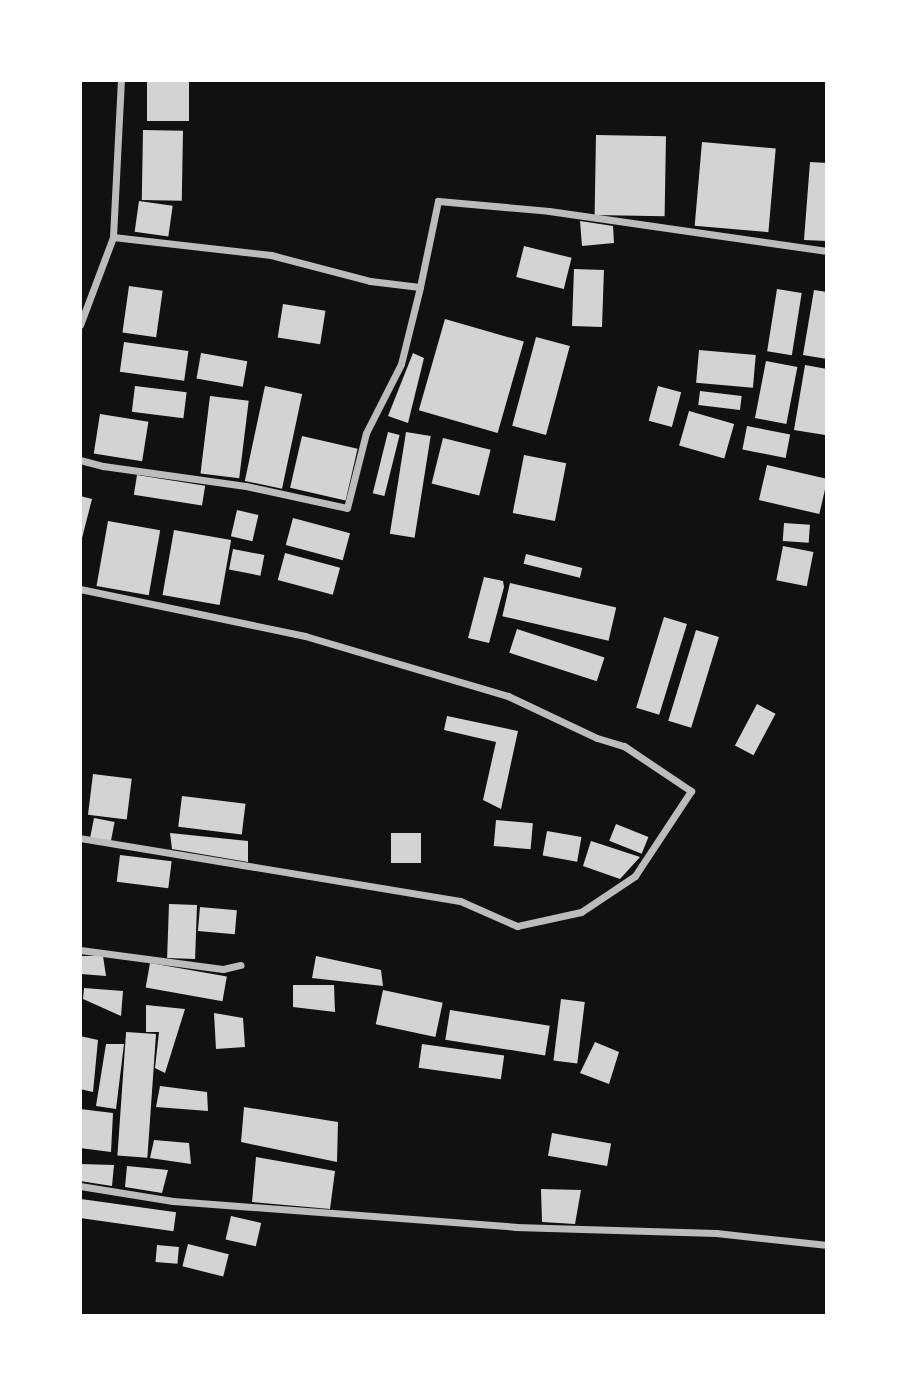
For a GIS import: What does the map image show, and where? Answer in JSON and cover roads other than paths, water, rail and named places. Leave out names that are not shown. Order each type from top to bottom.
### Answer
[{"type":"street","points":[[80,326],[113,237],[121,80]]},
{"type":"street","points":[[80,460],[103,466],[246,486],[347,508],[366,433],[401,364],[438,201],[550,211],[827,251]]},
{"type":"street","points":[[113,237],[271,255],[370,281],[420,287]]},
{"type":"street","points":[[80,589],[305,636],[508,696],[597,738],[624,746],[691,791],[635,876],[580,912],[517,926],[460,901],[80,838]]},
{"type":"street","points":[[80,950],[223,969],[241,965]]},
{"type":"street","points":[[80,1186],[173,1201],[515,1227],[716,1233],[827,1245]]}]
